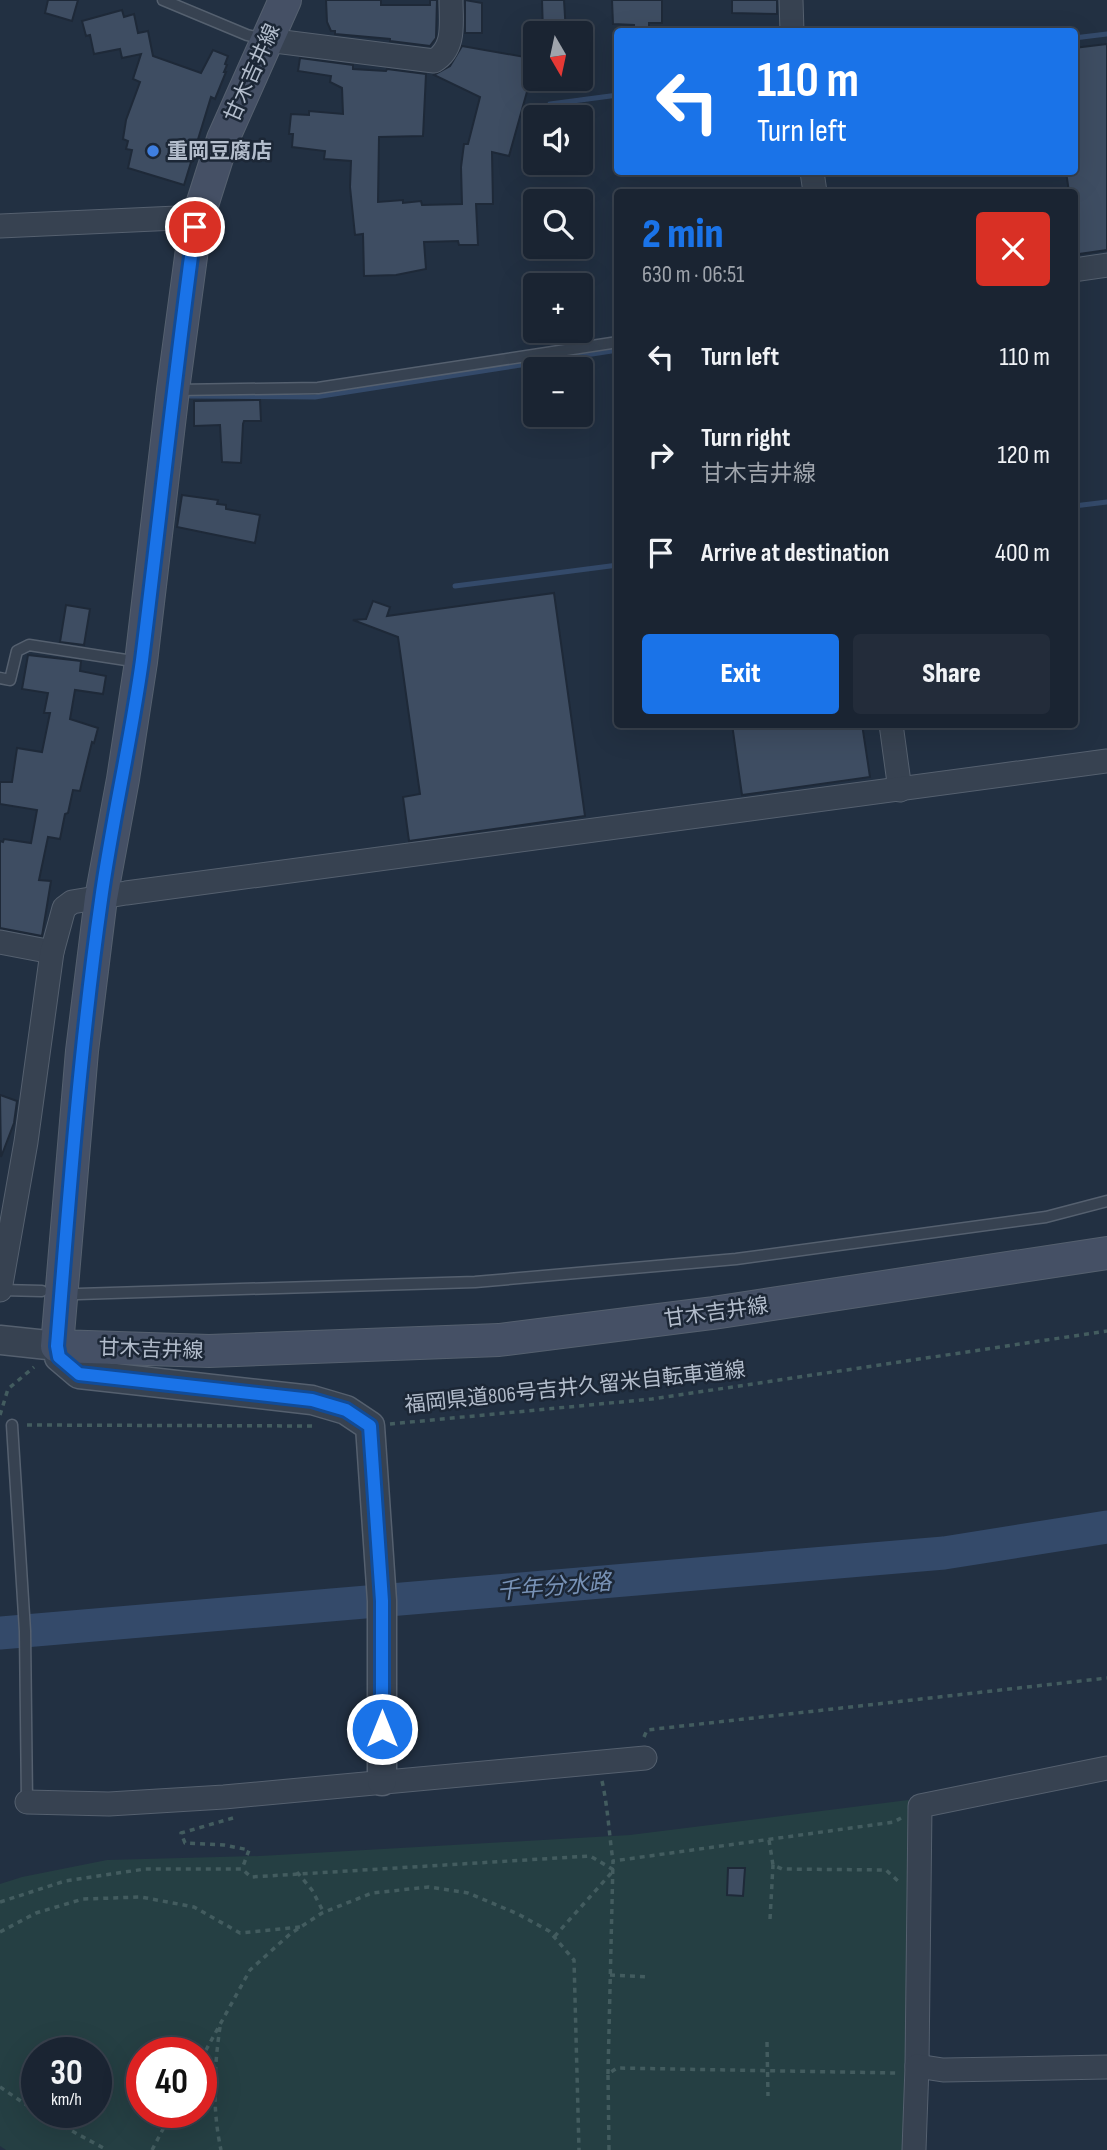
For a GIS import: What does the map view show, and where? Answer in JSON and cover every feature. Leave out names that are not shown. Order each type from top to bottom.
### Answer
[{"type":"main road","name":"甘木吉井線","points":[[285,0],[223,139],[195,227],[141,662],[101,898],[82,1051],[58,1352],[209,1351],[499,1340],[713,1313],[1107,1253]]},
{"type":"street","points":[[267,40],[434,61],[444,55],[450,38],[451,0]]},
{"type":"street","points":[[791,0],[792,28]]},
{"type":"street","points":[[0,226],[177,218],[195,227]]},
{"type":"street","points":[[1078,269],[1107,265]]},
{"type":"street","points":[[892,728],[900,790]]},
{"type":"street","points":[[0,1291],[26,1142],[52,952],[64,908],[72,902],[1107,761]]},
{"type":"street","points":[[0,942],[52,952]]},
{"type":"street","points":[[0,1340],[58,1352],[79,1374],[312,1400],[346,1410],[370,1426],[382,1601],[382,1781]]},
{"type":"street","points":[[27,1802],[122,1804],[224,1797],[641,1758]]},
{"type":"street","points":[[914,2150],[910,2070],[920,1806],[1107,1768]]},
{"type":"street","points":[[910,2070],[1107,2067]]},
{"type":"lane","points":[[163,0],[247,35],[267,40]]},
{"type":"lane","points":[[173,390],[318,388],[614,343]]},
{"type":"lane","points":[[0,678],[10,680],[18,651],[29,645],[141,662]]},
{"type":"lane","points":[[78,1294],[475,1282],[736,1259],[1046,1217],[1107,1200]]},
{"type":"lane","points":[[0,1291],[42,1291]]},
{"type":"lane","points":[[12,1425],[25,1631],[27,1802]]},
{"type":"path","name":"福岡県道806号吉井久留米自転車道線","points":[[370,1426],[652,1399],[1107,1331]]},
{"type":"path","points":[[0,1415],[8,1389],[58,1352]]},
{"type":"path","points":[[12,1425],[315,1426]]},
{"type":"path","points":[[641,1758],[647,1730],[1107,1678]]},
{"type":"path","points":[[599,1762],[608,1806],[607,1824],[614,1870],[608,2074],[609,2150]]},
{"type":"path","points":[[613,1861],[894,1822],[920,1806]]},
{"type":"path","points":[[233,1818],[181,1833],[185,1843],[224,1845],[249,1850],[242,1869]]},
{"type":"path","points":[[769,1840],[773,1865],[770,1919]]},
{"type":"path","points":[[0,1902],[65,1881],[145,1869],[242,1869],[251,1877],[590,1856],[614,1870]]},
{"type":"path","points":[[773,1865],[782,1870],[886,1870],[901,1887]]},
{"type":"path","points":[[554,1937],[614,1870]]},
{"type":"path","points":[[298,1872],[312,1890],[324,1913]]},
{"type":"path","points":[[213,2037],[250,1970],[303,1926],[324,1913],[372,1893],[429,1887],[468,1893],[518,1914],[549,1931],[574,1960],[579,2150]]},
{"type":"path","points":[[0,1932],[36,1913],[83,1899],[141,1897],[194,1907],[240,1933],[303,1926]]},
{"type":"path","points":[[610,1975],[649,1977]]},
{"type":"path","points":[[221,2022],[214,2069],[215,2122],[221,2150]]},
{"type":"path","points":[[767,2042],[768,2096]]},
{"type":"path","points":[[608,2074],[617,2068],[910,2070]]},
{"type":"path","points":[[0,2087],[21,2101]]},
{"type":"path","points":[[66,2128],[107,2150]]},
{"type":"path","points":[[152,2150],[164,2128]]},
{"type":"green space","points":[[916,1799],[908,2150],[6,2150],[0,2146],[0,1884],[107,1860],[260,1856],[630,1835]]},
{"type":"building","points":[[48,0],[78,0],[72,21],[45,13]]},
{"type":"building","points":[[326,0],[381,0],[381,5],[430,5],[430,0],[437,0],[436,38],[430,46],[335,34],[327,22]]},
{"type":"building","points":[[465,0],[482,3],[482,33],[465,33]]},
{"type":"building","points":[[542,0],[564,0],[565,21],[543,21]]},
{"type":"building","points":[[612,0],[662,0],[662,23],[649,23],[649,28],[613,24]]},
{"type":"building","points":[[732,0],[777,0],[777,14],[732,13]]},
{"type":"building","points":[[122,10],[124,17],[134,14],[138,33],[148,31],[153,56],[201,73],[213,50],[228,56],[226,72],[215,99],[211,97],[184,185],[128,168],[132,150],[126,149],[128,141],[123,139],[126,120],[140,82],[133,79],[141,54],[122,58],[120,49],[94,54],[90,35],[86,36],[82,21]]},
{"type":"building","points":[[1107,44],[1107,250],[1079,254],[1078,189],[1069,189],[1066,175],[1078,175],[1078,48]]},
{"type":"building","points":[[462,46],[523,57],[523,91],[527,91],[509,156],[492,152],[493,204],[476,204],[478,245],[459,245],[458,241],[424,242],[426,269],[396,275],[364,276],[363,234],[355,235],[350,187],[351,161],[324,159],[325,151],[292,147],[293,134],[289,134],[291,114],[309,115],[309,111],[343,114],[342,88],[330,82],[331,76],[298,71],[300,58],[353,65],[353,69],[387,69],[426,74],[423,136],[379,137],[378,202],[421,201],[422,205],[462,204],[461,167],[464,144],[468,144],[480,97],[434,75],[450,66]]},
{"type":"building","points":[[260,400],[261,421],[244,421],[243,424],[241,463],[222,462],[220,425],[194,426],[194,401]]},
{"type":"building","points":[[182,495],[218,500],[217,504],[226,505],[226,509],[260,515],[255,543],[177,527]]},
{"type":"building","points":[[554,593],[585,816],[409,841],[403,797],[420,794],[398,637],[353,620],[366,619],[373,601],[390,607],[387,616]]},
{"type":"building","points":[[66,605],[90,609],[84,645],[60,642]]},
{"type":"building","points":[[28,655],[81,661],[80,671],[106,676],[103,694],[75,690],[70,719],[98,728],[80,791],[73,790],[60,839],[48,837],[39,880],[51,881],[42,936],[0,928],[0,841],[3,842],[4,839],[31,843],[37,810],[0,804],[0,782],[12,782],[17,748],[42,752],[50,713],[44,713],[48,693],[22,689]]},
{"type":"building","points":[[733,728],[863,728],[870,777],[742,795]]},
{"type":"building","points":[[0,1095],[17,1101],[14,1123],[1,1157]]},
{"type":"building","points":[[728,1868],[745,1868],[743,1896],[727,1895]]},
{"type":"waterway","points":[[1078,38],[1107,34]]},
{"type":"waterway","points":[[550,104],[614,96]]},
{"type":"waterway","points":[[190,396],[315,397],[614,351]]},
{"type":"waterway","points":[[1078,506],[1107,502]]},
{"type":"waterway","points":[[455,586],[614,566]]},
{"type":"waterway","name":"千年分水路","points":[[0,1633],[944,1553],[1107,1527]]},
{"type":"place","name":"重岡豆腐店","points":[[153,151]]},
{"type":"route","points":[[195,227],[141,662],[101,898],[82,1051],[57,1346],[59,1357],[79,1374],[312,1400],[346,1410],[370,1426],[382,1601],[382,1729]]}]
